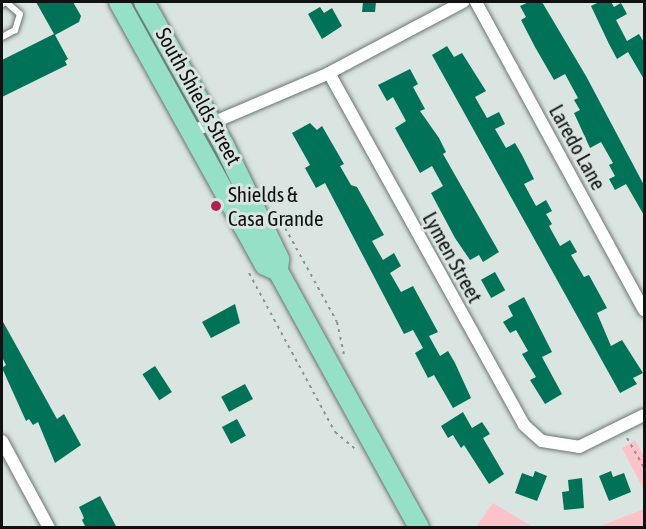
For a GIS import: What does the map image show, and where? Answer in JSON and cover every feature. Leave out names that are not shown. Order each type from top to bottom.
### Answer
[{"type":"main road","name":"South Shields Street","points":[[119,2],[265,265],[278,271]]},
{"type":"main road","name":"South Shields Street","points":[[144,2],[211,122],[279,259],[278,271],[419,528]]},
{"type":"street","points":[[191,132],[329,73],[463,2]]},
{"type":"street","name":"Laredo Lane","points":[[476,2],[645,310]]},
{"type":"street","name":"Lymen Street","points":[[329,73],[520,420],[535,436],[556,446],[594,443],[622,428]]},
{"type":"street","points":[[622,428],[645,414]]},
{"type":"street","points":[[2,441],[49,528]]},
{"type":"lane","points":[[2,4],[6,2],[20,14],[15,30],[2,37]]},
{"type":"path","points":[[276,213],[337,322]]},
{"type":"path","points":[[249,272],[334,432]]},
{"type":"path","points":[[622,428],[645,468]]},
{"type":"shaded area","points":[[635,440],[644,456],[644,490],[622,448]]},
{"type":"shaded area","points":[[493,503],[533,527],[476,527]]},
{"type":"shaded area","points":[[644,509],[644,527],[598,527]]},
{"type":"building","points":[[36,2],[73,2],[81,16],[79,22],[55,35],[68,59],[65,61],[67,65],[2,97],[2,60],[54,34]]},
{"type":"building","points":[[363,2],[376,2],[375,12],[362,12]]},
{"type":"building","points":[[529,2],[542,2],[586,76],[645,187],[645,217],[626,184],[615,190],[609,179],[615,176],[609,165],[613,163],[601,142],[590,148],[574,113],[580,110],[574,100],[578,98],[565,74],[554,80],[535,47],[521,20],[526,17],[520,6]]},
{"type":"building","points":[[599,2],[611,2],[614,7],[621,3],[627,14],[616,20],[627,41],[639,34],[645,44],[645,81],[628,52],[617,59],[591,6]]},
{"type":"building","points":[[320,7],[324,13],[332,8],[342,26],[322,39],[308,14]]},
{"type":"building","points":[[447,46],[454,57],[462,53],[486,91],[475,97],[487,118],[499,112],[505,124],[495,129],[506,148],[515,143],[522,155],[534,179],[524,184],[536,206],[546,200],[552,211],[546,214],[552,224],[549,226],[560,246],[570,240],[577,252],[571,255],[584,277],[589,275],[607,308],[597,313],[611,346],[622,340],[643,373],[633,378],[637,384],[620,393],[432,55]]},
{"type":"building","points":[[410,69],[418,84],[413,87],[425,109],[420,111],[439,138],[446,152],[443,154],[499,252],[483,262],[479,255],[470,260],[455,238],[431,193],[443,186],[432,166],[420,173],[395,128],[406,121],[393,97],[387,101],[378,85]]},
{"type":"building","points":[[310,123],[317,130],[322,126],[344,164],[340,166],[351,185],[357,187],[384,235],[372,241],[383,260],[394,253],[401,266],[390,273],[401,292],[413,286],[438,332],[429,336],[440,356],[448,351],[455,363],[471,398],[453,408],[434,375],[428,378],[415,353],[423,348],[413,330],[404,334],[325,183],[316,188],[305,168],[310,165],[292,133]]},
{"type":"building","points":[[495,272],[505,290],[491,298],[481,280]]},
{"type":"building","points":[[524,297],[552,352],[542,357],[562,394],[545,404],[530,380],[536,377],[522,354],[528,351],[516,330],[510,333],[503,322],[513,316],[508,306]]},
{"type":"building","points":[[235,304],[240,323],[211,338],[202,322]]},
{"type":"building","points":[[2,320],[57,419],[64,414],[81,445],[55,463],[38,422],[33,425],[29,419],[26,421],[2,368],[6,365],[2,357]]},
{"type":"building","points":[[155,366],[172,392],[159,400],[142,374]]},
{"type":"building","points":[[245,384],[253,399],[229,412],[221,397]]},
{"type":"building","points":[[463,412],[472,428],[482,422],[490,434],[483,438],[504,474],[489,484],[464,445],[461,448],[453,435],[448,438],[441,426]]},
{"type":"building","points":[[237,419],[246,436],[231,444],[222,427]]},
{"type":"building","points":[[535,471],[547,476],[537,501],[515,493],[522,473],[533,477]]},
{"type":"building","points":[[611,471],[613,477],[624,473],[631,492],[609,501],[599,476]]},
{"type":"building","points":[[582,478],[584,508],[564,510],[562,492],[569,491],[568,480]]},
{"type":"building","points":[[100,496],[117,528],[86,528],[79,507]]},
{"type":"place","name":"Shields & Casa Grande","points":[[216,206]]}]
